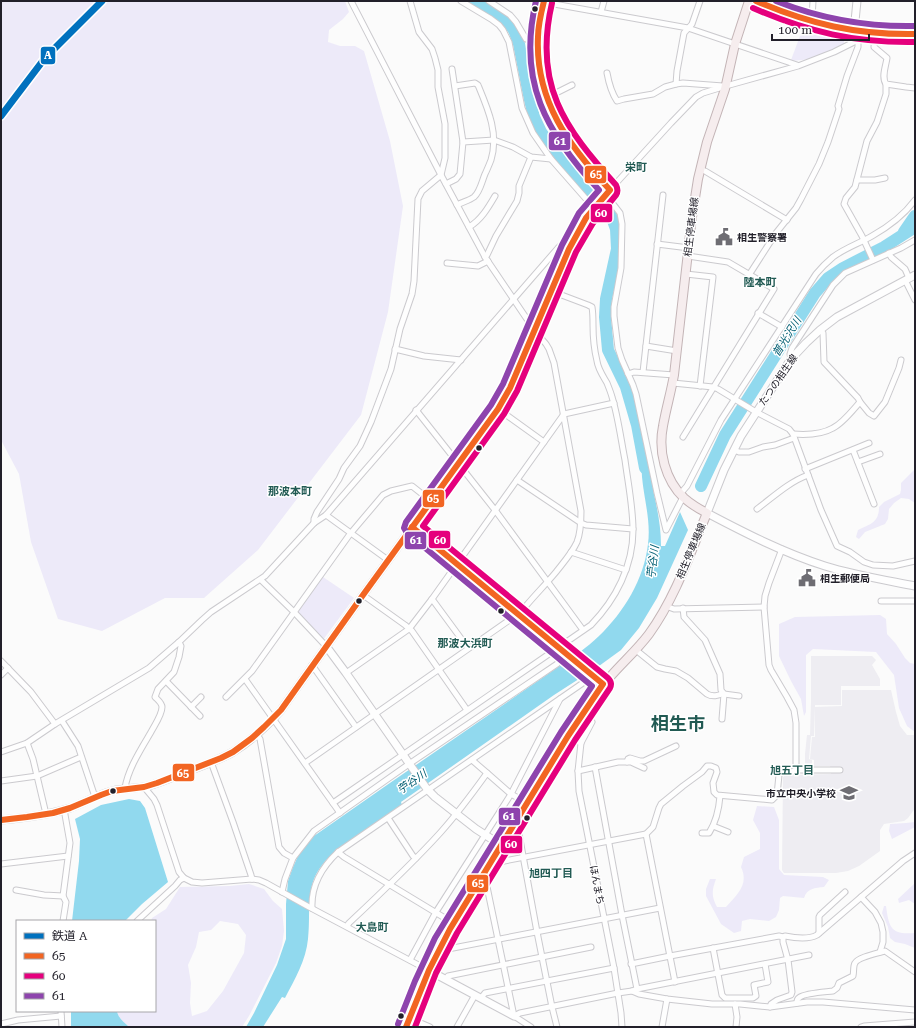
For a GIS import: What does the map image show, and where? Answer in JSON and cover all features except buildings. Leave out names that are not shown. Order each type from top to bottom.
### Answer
[{"type":"main road","name":"相生停車場線","points":[[406,1027],[428,970],[447,933],[568,736],[603,684],[636,650],[652,629],[673,594],[707,513],[682,496],[670,478],[664,466],[662,441],[663,428],[677,351],[695,194],[700,169],[707,142],[726,86],[735,44],[749,1]]},
{"type":"street","points":[[305,763],[518,614],[548,581],[571,552],[577,542],[581,523],[581,511],[552,356],[546,344],[535,331],[486,259],[351,1]]},
{"type":"street","points":[[314,523],[317,512],[339,479],[344,468],[353,458],[360,446],[388,378],[400,329],[412,294],[418,199],[422,192],[441,174],[445,158],[445,124],[438,87],[437,65],[432,49],[419,32],[410,1]]},
{"type":"street","points":[[461,1],[500,25],[509,42],[522,108],[533,133],[551,159],[595,208]]},
{"type":"street","points":[[489,1],[495,3],[510,15],[526,39],[538,42]]},
{"type":"street","points":[[600,12],[604,1]]},
{"type":"street","points":[[676,84],[682,39],[684,33],[692,24],[700,1]]},
{"type":"street","points":[[756,1],[811,22],[858,34],[915,34]]},
{"type":"street","points":[[811,22],[814,1]]},
{"type":"street","points":[[749,275],[776,233],[796,208],[819,164],[828,142],[839,109],[838,106],[847,76],[858,47],[857,1]]},
{"type":"street","points":[[798,66],[688,28],[543,2],[538,42],[539,68],[546,98],[566,138],[620,213],[622,224],[621,268],[614,307],[618,348],[638,405],[666,530],[715,432],[816,274],[833,257],[864,242],[894,221],[904,213],[915,200]]},
{"type":"street","points":[[1,820],[46,814],[64,809],[112,791],[125,788],[144,787],[157,783],[233,752],[257,734],[281,710],[498,409],[510,388],[535,331],[564,258],[581,226],[607,194],[696,98],[726,86],[798,66],[834,52],[858,34]]},
{"type":"street","points":[[872,259],[844,204],[846,198],[856,187],[867,141],[877,122],[886,94],[886,84],[884,82],[884,78],[887,58],[874,47],[875,34]]},
{"type":"street","points":[[446,184],[456,179],[460,174],[463,142],[452,69]]},
{"type":"street","points":[[607,73],[612,94],[617,101],[653,94],[665,87],[683,83],[726,86]]},
{"type":"street","points":[[455,86],[475,83],[478,85],[488,109],[493,128],[494,140],[491,160],[479,190],[475,197],[458,205]]},
{"type":"street","points":[[886,84],[915,88]]},
{"type":"street","points":[[546,98],[572,85]]},
{"type":"street","points":[[463,142],[494,140],[513,147],[531,157],[551,159]]},
{"type":"street","points":[[447,263],[478,266],[486,259],[496,236],[517,201],[519,186],[531,157]]},
{"type":"street","points":[[700,169],[787,220]]},
{"type":"street","points":[[857,180],[875,180],[885,178]]},
{"type":"street","points":[[643,372],[663,195]]},
{"type":"street","points":[[469,227],[476,223],[486,211],[495,196]]},
{"type":"street","points":[[791,359],[790,354],[792,348],[833,285],[845,273],[915,240]]},
{"type":"street","points":[[1,752],[26,743],[149,668],[217,608],[261,580],[314,523],[326,515],[558,248],[566,241],[574,241]]},
{"type":"street","points":[[657,244],[728,262],[774,289],[683,436]]},
{"type":"street","points":[[889,253],[905,269],[910,278],[915,300]]},
{"type":"street","points":[[686,274],[713,277],[700,386]]},
{"type":"street","name":"たつの相生線","points":[[707,513],[724,470],[754,411],[791,359],[820,330],[837,317],[910,278]]},
{"type":"street","points":[[333,803],[591,625],[612,600],[626,570],[631,550],[633,529],[629,483],[614,404],[607,383],[597,362],[592,307],[551,291]]},
{"type":"street","points":[[758,314],[782,327]]},
{"type":"street","points":[[820,330],[823,333],[824,362],[858,398],[869,413],[874,416],[885,402],[901,360]]},
{"type":"street","points":[[646,346],[677,351]]},
{"type":"street","points":[[395,349],[424,356],[461,360]]},
{"type":"street","points":[[628,374],[643,372],[700,386],[714,387],[789,430],[793,436],[837,546],[850,552],[864,562],[873,565],[892,566],[915,561]]},
{"type":"street","points":[[734,450],[739,452],[750,452],[763,447],[775,445],[793,436],[828,431],[840,423],[860,402]]},
{"type":"street","points":[[346,673],[409,629],[564,414],[614,404]]},
{"type":"street","points":[[498,409],[544,442]]},
{"type":"street","points":[[416,410],[548,581],[583,630]]},
{"type":"street","points":[[805,469],[869,443]]},
{"type":"street","points":[[853,450],[874,504]]},
{"type":"street","points":[[858,462],[880,454]]},
{"type":"street","points":[[757,508],[788,486],[801,478],[808,476]]},
{"type":"street","points":[[517,480],[581,523],[586,525],[633,529]]},
{"type":"street","points":[[226,697],[252,671],[350,534],[383,495],[391,491],[412,486],[431,501]]},
{"type":"street","points":[[707,513],[803,558],[852,573],[915,586]]},
{"type":"street","points":[[326,515],[350,534],[388,560]]},
{"type":"street","points":[[412,527],[603,684]]},
{"type":"street","points":[[782,549],[770,583],[764,607],[769,665],[794,710],[796,723],[796,770]]},
{"type":"street","points":[[571,552],[626,570]]},
{"type":"street","points":[[261,580],[326,646],[428,789],[485,836],[501,845]]},
{"type":"street","points":[[363,595],[409,629],[467,710]]},
{"type":"street","points":[[432,599],[468,648]]},
{"type":"street","points":[[881,601],[915,601]]},
{"type":"street","points":[[666,606],[674,609],[764,607]]},
{"type":"street","points":[[683,608],[684,617],[705,640],[720,674],[721,690],[724,694],[722,719]]},
{"type":"street","points":[[125,788],[128,776],[139,752],[156,723],[162,708],[162,703],[155,697],[158,689],[174,672],[181,646],[179,642]]},
{"type":"street","points":[[636,650],[657,667],[676,671],[688,678],[710,696],[724,694],[739,696]]},
{"type":"street","points":[[1,661],[31,692],[55,724]]},
{"type":"street","points":[[284,893],[285,878],[292,858],[314,831],[557,664]]},
{"type":"street","points":[[312,665],[356,727]]},
{"type":"street","points":[[1,675],[8,668]]},
{"type":"street","points":[[310,907],[312,891],[319,876],[324,867],[338,852],[472,760],[591,675]]},
{"type":"street","points":[[245,679],[340,813]]},
{"type":"street","points":[[166,681],[200,716]]},
{"type":"street","points":[[191,707],[201,697]]},
{"type":"street","points":[[410,960],[436,912],[511,794],[560,698]]},
{"type":"street","points":[[62,721],[78,746],[95,797]]},
{"type":"street","points":[[568,736],[581,743],[592,722]]},
{"type":"street","points":[[257,734],[260,739],[279,847],[284,853],[292,858]]},
{"type":"street","points":[[26,743],[33,759],[46,814]]},
{"type":"street","name":"ほんまち","points":[[581,743],[578,774],[581,805],[614,968],[622,1027]]},
{"type":"street","points":[[627,762],[630,758],[644,761],[676,746]]},
{"type":"street","points":[[1,781],[37,776],[81,757]]},
{"type":"street","points":[[472,760],[511,794],[527,803]]},
{"type":"street","points":[[211,762],[252,879]]},
{"type":"street","points":[[578,774],[595,767],[618,762],[631,762],[644,768]]},
{"type":"street","points":[[494,858],[500,862],[646,834],[653,827],[661,804],[702,772],[707,766],[716,768],[717,772],[714,783],[714,792],[717,795],[772,800],[777,795],[779,775],[781,772],[791,772],[796,770],[840,770]]},
{"type":"street","points":[[595,767],[631,964],[634,990],[639,994],[712,1004],[770,1007],[807,1002],[834,1002],[915,1010]]},
{"type":"street","points":[[347,926],[440,834],[487,774]]},
{"type":"street","points":[[144,787],[154,798],[179,872],[184,878],[192,882],[202,883],[252,879],[266,883],[478,996],[531,1027]]},
{"type":"street","points":[[702,833],[709,833],[713,826],[720,805],[720,796]]},
{"type":"street","points":[[63,920],[66,902],[63,896],[70,843],[64,809]]},
{"type":"street","points":[[388,818],[413,856],[416,858]]},
{"type":"street","points":[[713,826],[728,832]]},
{"type":"street","points":[[512,828],[519,834],[546,981],[557,1027]]},
{"type":"street","points":[[646,834],[675,982]]},
{"type":"street","points":[[338,852],[454,923]]},
{"type":"street","points":[[631,964],[779,936],[813,938],[903,862],[915,854]]},
{"type":"street","points":[[1,864],[68,856]]},
{"type":"street","points":[[138,920],[180,880],[184,878]]},
{"type":"street","points":[[481,878],[486,882],[514,1016]]},
{"type":"street","points":[[16,890],[44,895],[63,896]]},
{"type":"street","points":[[819,933],[818,917],[845,892]]},
{"type":"street","points":[[862,897],[875,912],[883,932],[883,942],[880,952]]},
{"type":"street","points":[[441,945],[448,949],[660,908]]},
{"type":"street","points":[[770,1007],[771,1004],[777,1000],[791,995],[792,992],[788,960],[783,937]]},
{"type":"street","points":[[446,979],[448,976],[591,947]]},
{"type":"street","points":[[713,948],[722,995],[725,998],[753,998],[756,996],[754,985],[768,982],[765,964]]},
{"type":"street","points":[[797,1003],[799,997],[833,991],[840,983],[853,976],[855,963],[858,960],[880,952],[885,951],[915,972]]},
{"type":"street","points":[[514,1016],[520,1013],[809,955]]},
{"type":"street","points":[[457,1027],[478,996],[485,992],[614,968]]},
{"type":"street","points":[[662,1027],[667,999]]},
{"type":"street","points":[[735,1004],[737,1017],[736,1027]]},
{"type":"street","points":[[1,1024],[61,1014],[62,1027]]},
{"type":"street","points":[[409,1018],[430,1027]]},
{"type":"street","points":[[861,1027],[915,1022]]},
{"type":"shaded area","points":[[1,1],[345,1],[349,12],[329,30],[328,42],[340,46],[355,46],[364,51],[390,141],[403,206],[388,312],[361,415],[258,550],[204,598],[165,598],[102,631],[58,619],[31,542],[19,474],[1,440]]},
{"type":"shaded area","points":[[803,28],[844,37],[844,44],[811,58],[797,61],[791,60]]},
{"type":"shaded area","points":[[915,467],[915,503],[909,499],[901,498],[889,509],[888,519],[885,524],[865,532],[859,539],[856,537],[858,530],[876,520],[879,507],[884,502],[900,494],[901,483],[914,470]]},
{"type":"shaded area","points":[[323,577],[354,598],[323,640],[298,613],[300,608]]},
{"type":"shaded area","points":[[880,615],[886,619],[887,634],[905,658],[910,663],[915,664],[915,732],[907,726],[899,708],[894,675],[876,652],[813,649],[806,655],[806,712],[804,716],[801,699],[779,656],[779,624],[795,617]]},
{"type":"shaded area","points":[[811,656],[872,656],[876,660],[872,665],[880,679],[880,686],[841,686],[841,705],[815,705],[814,736],[811,736],[809,759],[812,760],[812,765],[805,765],[807,735],[810,735]]},
{"type":"shaded area","name":"市立中央小学校","points":[[842,690],[891,690],[900,726],[907,735],[915,735],[915,809],[904,821],[884,824],[880,830],[880,851],[859,866],[848,871],[836,873],[784,873],[782,870],[783,777],[786,775],[831,774],[830,766],[814,766],[814,760],[810,759],[812,737],[815,737],[815,707],[842,706]]},
{"type":"shaded area","points":[[757,806],[774,807],[779,820],[779,869],[784,875],[823,877],[829,880],[824,887],[809,890],[804,898],[783,896],[780,898],[779,910],[776,917],[769,921],[750,919],[742,921],[741,931],[734,933],[721,924],[706,896],[706,889],[710,879],[716,879],[713,896],[717,907],[726,907],[735,898],[743,884],[744,879],[741,867],[744,857],[760,849],[760,833],[753,820]]},
{"type":"shaded area","points":[[915,822],[915,827],[892,839],[889,831],[890,824]]},
{"type":"shaded area","points":[[915,883],[915,904],[909,900],[899,903],[898,899]]},
{"type":"shaded area","points":[[249,884],[264,889],[273,901],[282,909],[284,931],[282,946],[276,963],[242,1027],[129,1027],[120,1018],[118,1012],[156,1012],[156,920],[151,920],[152,918],[166,909],[180,887]],"holes":[[[220,921],[238,924],[246,935],[244,953],[223,991],[207,1011],[192,1016],[190,1003],[191,983],[188,965],[196,947],[199,932],[211,930]]]},
{"type":"shaded area","points":[[884,906],[886,906],[890,925],[896,931],[901,933],[915,933],[915,948],[895,942],[890,938],[888,927],[882,913]]},
{"type":"water","points":[[642,437],[658,514],[661,546],[665,546],[680,512],[688,530],[657,598],[639,628],[621,650],[401,802],[402,805],[343,845],[328,858],[315,876],[312,884],[310,893],[307,947],[296,977],[285,998],[282,997],[263,1027],[246,1027],[277,965],[286,939],[286,904],[288,881],[299,854],[314,836],[580,652],[608,627],[624,606],[642,570],[646,557],[649,535],[642,477]]},
{"type":"water","points":[[129,799],[140,801],[145,808],[168,882],[126,920],[72,920],[80,839],[75,819],[101,805]]},
{"type":"water","points":[[71,1012],[118,1012],[120,1018],[129,1027],[71,1027]]},
{"type":"waterway","name":"苧谷川","points":[[475,1],[507,21],[514,30],[519,44],[534,117],[541,132],[551,146],[603,205],[612,218],[616,229],[617,249],[606,299],[605,317],[608,350],[626,387],[637,425],[645,468]]},
{"type":"waterway","points":[[904,232],[915,216]]},
{"type":"waterway","name":"普光沢川","points":[[701,486],[725,435],[815,293],[828,278],[843,268],[884,247],[915,227]]},
{"type":"rail line","name":"A","points":[[1,116],[45,58],[102,1]]},
{"type":"transit line","name":"61","points":[[398,1024],[415,981],[435,938],[561,732],[592,686],[407,533],[404,528],[406,522],[491,405],[503,384],[562,245],[579,213],[599,190],[564,148],[540,104],[530,56],[531,30],[536,1]]},
{"type":"transit line","name":"65","points":[[1,820],[53,813],[70,808],[112,791],[144,787],[157,783],[221,758],[233,752],[252,738],[281,710],[498,409],[510,388],[569,249],[586,218],[610,190],[581,157],[568,139],[549,102],[542,82],[538,37],[544,1]]},
{"type":"transit line","name":"65","points":[[756,1],[814,22],[853,30],[893,34],[915,34]]},
{"type":"transit line","name":"61","points":[[776,1],[810,13],[844,21],[879,25],[915,26]]},
{"type":"transit line","name":"60","points":[[415,1027],[436,973],[457,933],[575,740],[611,685],[608,678],[423,526],[504,414],[517,391],[576,252],[593,223],[617,193],[616,185],[581,144],[557,103],[550,81],[547,58],[547,32],[552,3]]},
{"type":"transit line","name":"60","points":[[753,8],[793,24],[832,34],[872,40],[915,42]]},
{"type":"transit line","name":"65","points":[[406,1027],[429,970],[450,929],[568,736],[603,684],[412,527]]},
{"type":"place","name":"相生警察署","points":[[724,237]]},
{"type":"place","name":"相生郵便局","points":[[807,578]]},
{"type":"place","name":"市立中央小学校","points":[[849,793]]},
{"type":"district","name":"栄町","points":[[636,167]]},
{"type":"district","name":"陸本町","points":[[760,282]]},
{"type":"district","name":"那波本町","points":[[290,491]]},
{"type":"district","name":"那波大浜町","points":[[465,643]]},
{"type":"district","name":"相生市","points":[[678,723]]},
{"type":"district","name":"旭五丁目","points":[[792,770]]},
{"type":"district","name":"旭四丁目","points":[[551,873]]},
{"type":"district","name":"大島町","points":[[372,927]]}]
